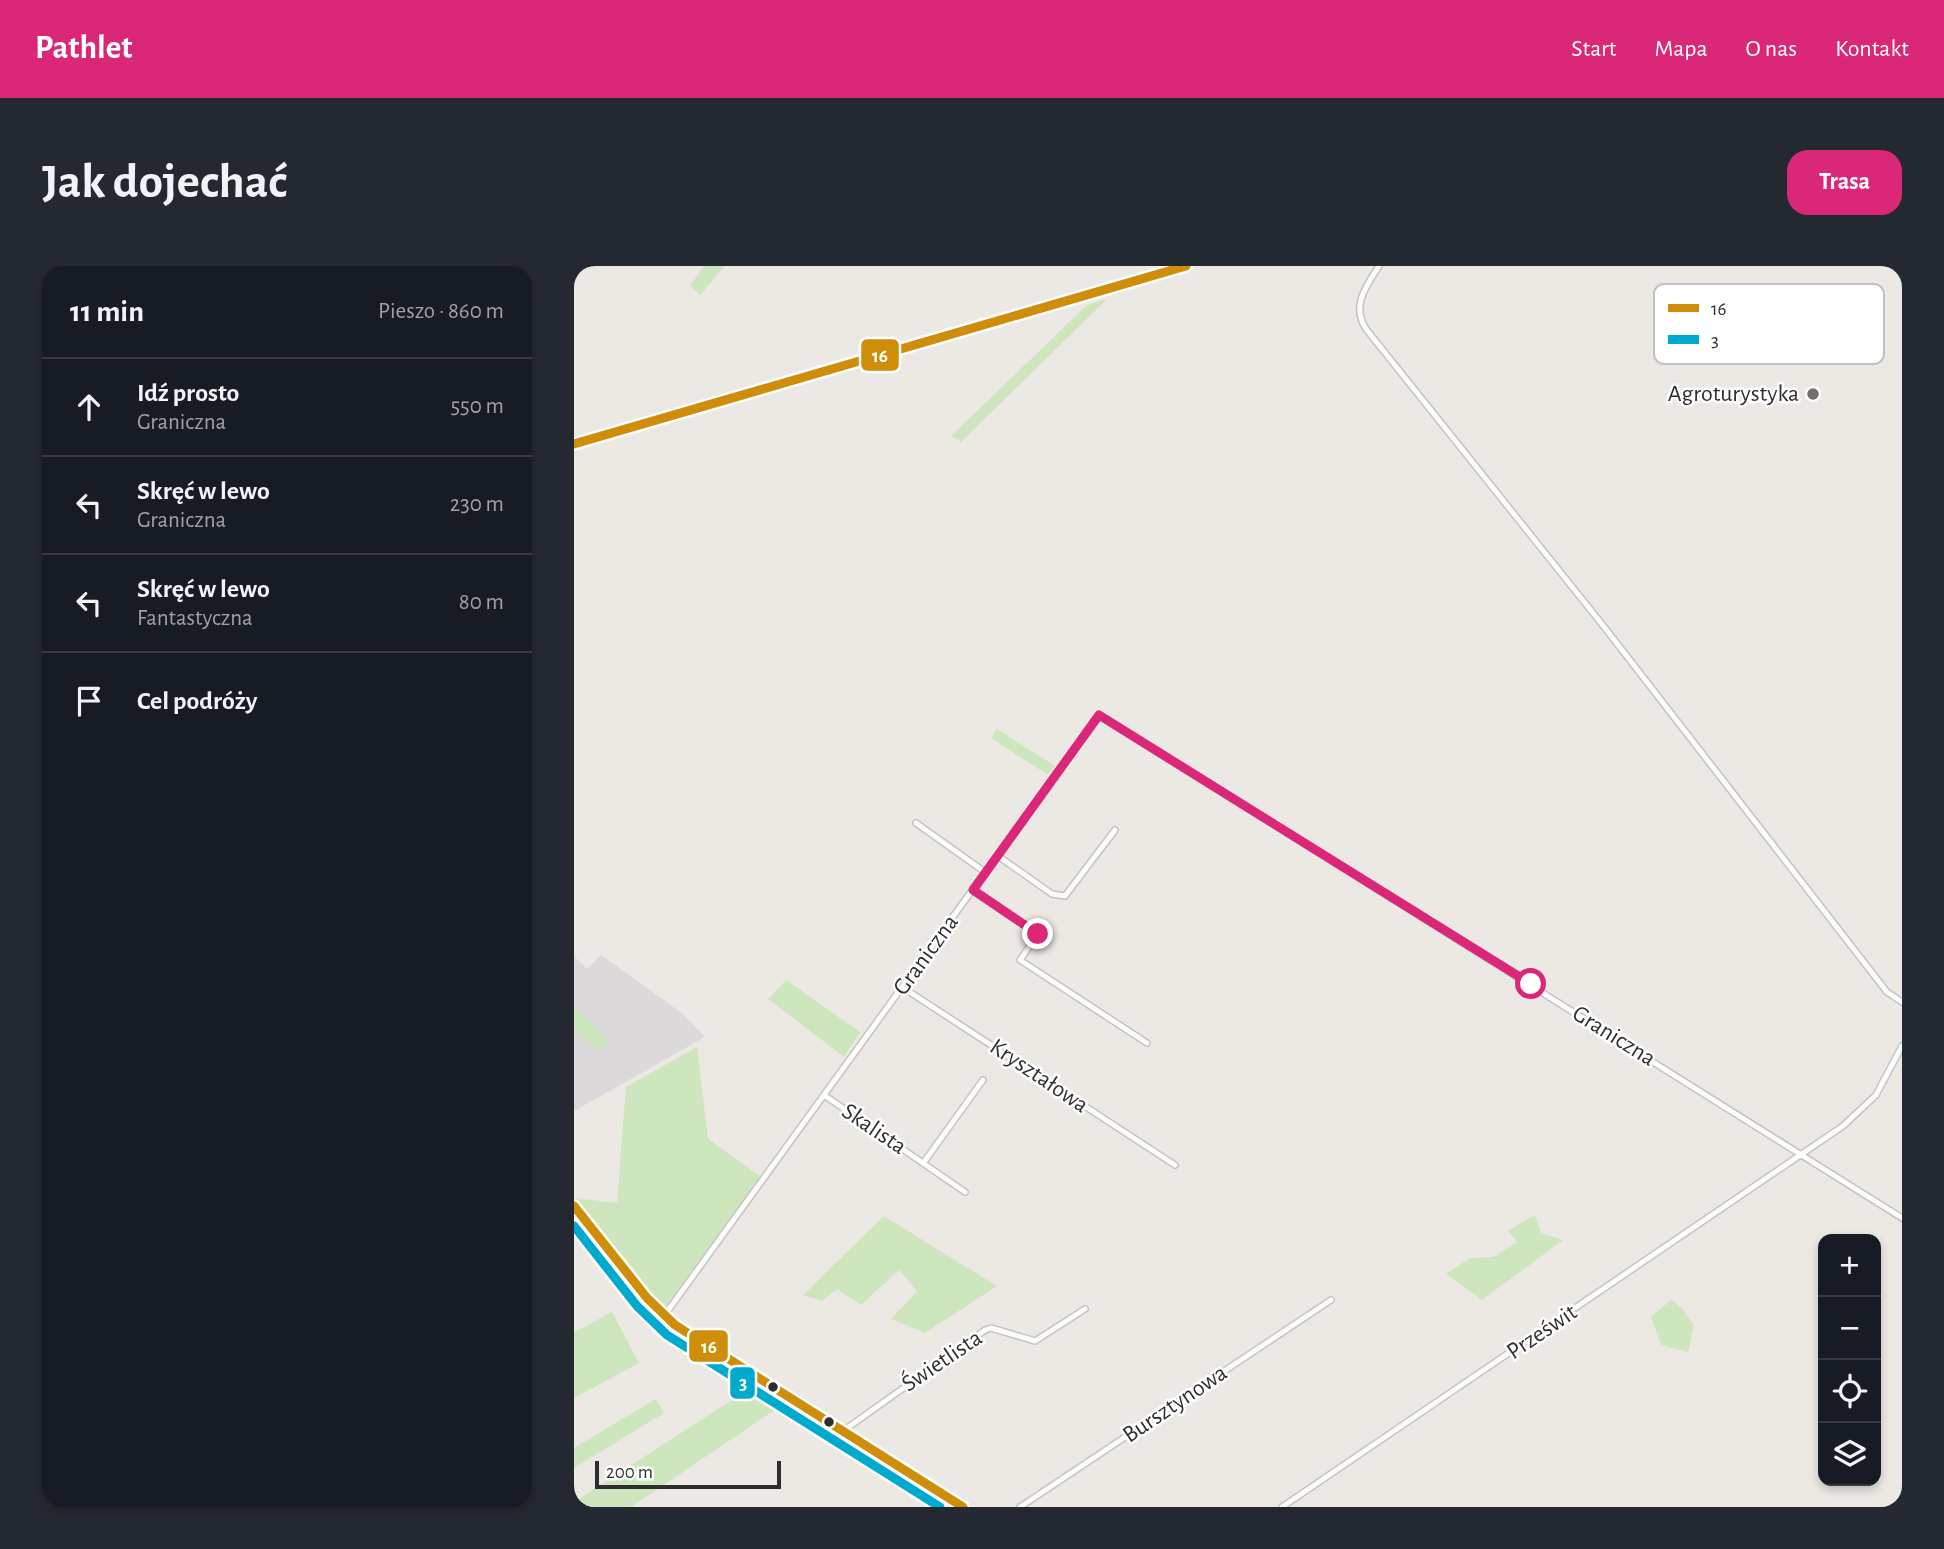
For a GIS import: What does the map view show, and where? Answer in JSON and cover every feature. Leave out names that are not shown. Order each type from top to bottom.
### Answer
[{"type":"street","points":[[574,443],[1186,266]]},
{"type":"street","points":[[1380,266],[1360,299],[1359,316],[1366,329],[1605,628],[1887,992],[1902,1002]]},
{"type":"street","name":"Graniczna","points":[[664,1316],[1099,715],[1902,1218]]},
{"type":"street","points":[[916,823],[985,872]]},
{"type":"street","points":[[998,856],[1058,897],[1070,892],[1115,830]]},
{"type":"street","points":[[973,890],[1038,934],[1020,961],[1147,1043]]},
{"type":"street","name":"Kryształowa","points":[[902,987],[1175,1165]]},
{"type":"street","name":"Prześwit","points":[[1282,1507],[1801,1156],[1867,1105],[1880,1089],[1902,1046]]},
{"type":"street","name":"Skalista","points":[[924,1162],[983,1080]]},
{"type":"street","name":"Skalista","points":[[824,1095],[965,1192]]},
{"type":"street","points":[[574,1206],[664,1316],[963,1507]]},
{"type":"street","name":"Bursztynowa","points":[[1020,1507],[1331,1300]]},
{"type":"street","name":"Świetlista","points":[[843,1431],[985,1330],[991,1328],[1035,1341],[1085,1310]]},
{"type":"street","points":[[941,1507],[950,1499]]},
{"type":"shaded area","points":[[601,955],[683,1014],[705,1037],[574,1111],[574,956],[587,969]]},
{"type":"green space","points":[[704,266],[725,266],[700,295],[690,286]]},
{"type":"green space","points":[[1107,299],[961,442],[951,436],[1087,305]]},
{"type":"green space","points":[[997,729],[1055,766],[1048,775],[991,738]]},
{"type":"green space","points":[[786,980],[860,1032],[844,1057],[768,999]]},
{"type":"green space","points":[[574,1010],[580,1012],[607,1038],[606,1046],[596,1049],[574,1029]]},
{"type":"green space","points":[[697,1047],[708,1139],[761,1177],[664,1309],[574,1198],[617,1203],[626,1087]]},
{"type":"green space","points":[[1535,1215],[1541,1233],[1563,1240],[1482,1300],[1446,1274],[1470,1258],[1493,1257],[1517,1242],[1508,1231]]},
{"type":"green space","points":[[884,1216],[997,1286],[925,1333],[891,1319],[917,1291],[899,1270],[861,1305],[837,1289],[822,1301],[803,1295]]},
{"type":"green space","points":[[1671,1300],[1682,1308],[1694,1325],[1688,1352],[1661,1345],[1651,1317]]},
{"type":"green space","points":[[612,1312],[639,1363],[574,1398],[574,1332]]},
{"type":"green space","points":[[760,1382],[788,1401],[631,1507],[574,1507],[574,1502]]},
{"type":"green space","points":[[656,1399],[664,1413],[574,1468],[574,1448]]},
{"type":"transit line","name":"16","points":[[574,444],[1186,266]]},
{"type":"transit line","name":"16","points":[[574,1206],[647,1298],[675,1325],[963,1507]]},
{"type":"transit line","name":"3","points":[[574,1226],[637,1306],[667,1335],[940,1507]]},
{"type":"place","name":"Agroturystyka","points":[[1813,394]]},
{"type":"route","points":[[1038,934],[973,890],[1099,715],[1531,984]]}]
